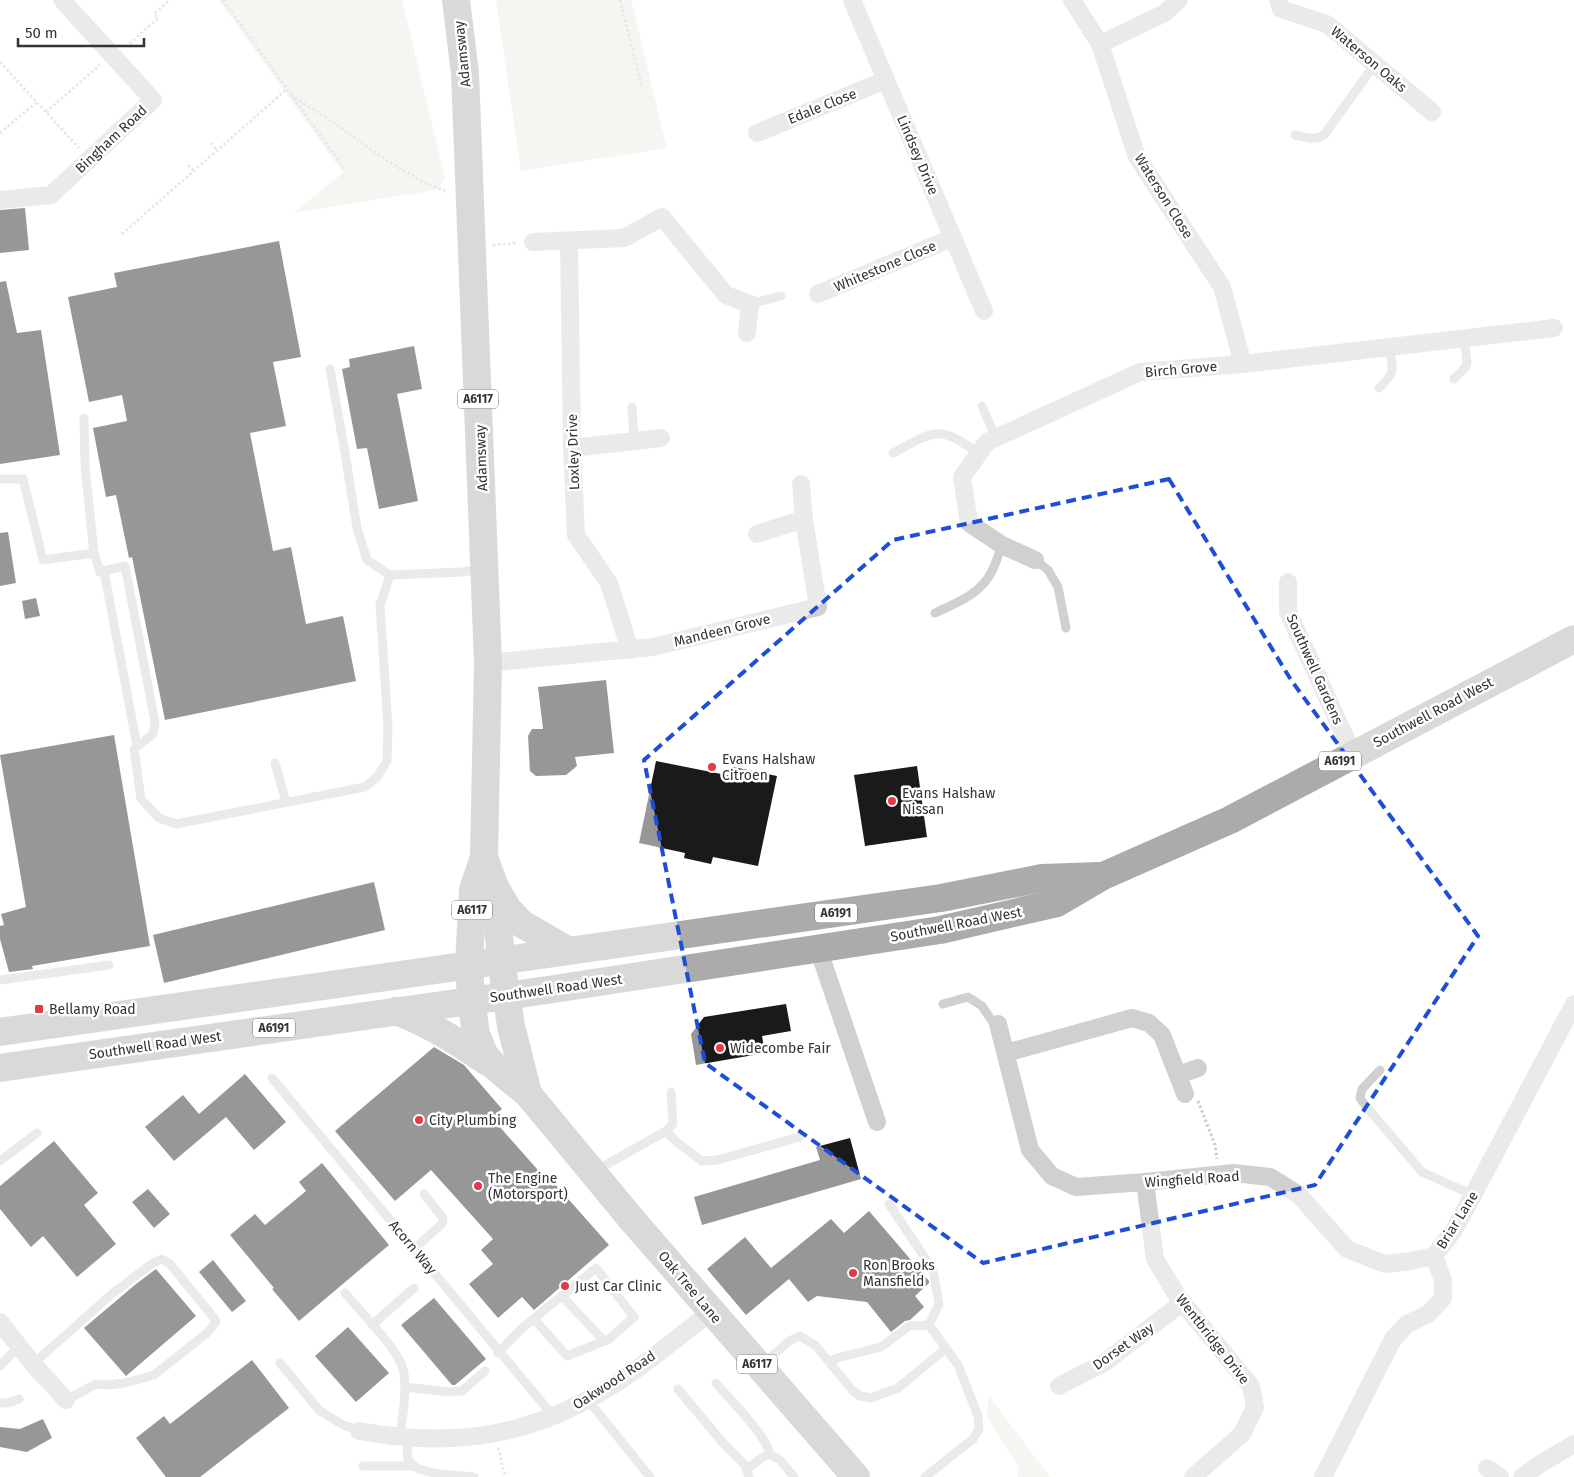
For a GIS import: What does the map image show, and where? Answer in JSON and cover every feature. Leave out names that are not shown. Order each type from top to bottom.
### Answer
[{"type":"main road","name":"Adamsway","points":[[456,0],[466,73],[488,663],[484,857],[473,890],[470,983]]},
{"type":"main road","name":"Southwell Road West","points":[[504,978],[670,971],[940,930],[1057,903],[1103,876],[1230,820],[1574,639]]},
{"type":"main road","name":"Adamsway","points":[[484,857],[495,887],[504,978]]},
{"type":"main road","name":"Southwell Road West","points":[[504,978],[569,951],[941,898],[1042,878],[1103,876]]},
{"type":"main road","points":[[495,887],[508,909],[522,924],[569,951]]},
{"type":"main road","points":[[0,1032],[280,994],[470,983],[484,975],[504,978]]},
{"type":"main road","name":"Oak Tree Lane","points":[[504,978],[511,1026],[528,1094]]},
{"type":"main road","name":"Southwell Road West","points":[[0,1068],[395,1011],[470,983]]},
{"type":"main road","name":"Oak Tree Lane","points":[[470,983],[478,1042],[484,1054],[496,1068],[528,1094],[592,1173],[711,1312],[856,1477]]},
{"type":"main road","points":[[395,1011],[429,1025],[451,1037],[496,1068]]},
{"type":"street","name":"Bingham Road","points":[[0,200],[51,195],[153,100],[62,0]]},
{"type":"street","name":"Lindsey Drive","points":[[852,0],[984,311]]},
{"type":"street","name":"Waterson Close","points":[[1072,0],[1100,44],[1137,156],[1222,286],[1243,364]]},
{"type":"street","points":[[1100,44],[1165,12],[1179,0]]},
{"type":"street","name":"Waterson Oaks","points":[[1278,0],[1282,9],[1327,24],[1432,112]]},
{"type":"street","name":"Edale Close","points":[[757,133],[886,80]]},
{"type":"street","points":[[533,242],[569,242],[624,238],[662,217],[726,295],[750,304],[747,333]]},
{"type":"street","name":"Whitestone Close","points":[[818,294],[952,238]]},
{"type":"street","name":"Loxley Drive","points":[[569,242],[572,448],[576,535],[609,583],[630,650]]},
{"type":"street","name":"Birch Grove","points":[[1035,560],[1002,545],[969,523],[962,477],[987,442],[1140,372],[1243,364],[1554,328]]},
{"type":"street","points":[[572,448],[661,438]]},
{"type":"street","points":[[757,534],[804,520],[801,484]]},
{"type":"street","name":"Mandeen Grove","points":[[488,663],[653,647],[818,607],[804,520]]},
{"type":"street","name":"Southwell Gardens","points":[[1288,582],[1288,612],[1353,754]]},
{"type":"street","points":[[818,948],[877,1122]]},
{"type":"street","name":"Briar Lane","points":[[1323,1477],[1392,1340],[1407,1324],[1428,1314],[1443,1298],[1444,1280],[1434,1256],[1454,1230],[1473,1196],[1574,1004]]},
{"type":"street","points":[[1006,1053],[1132,1018],[1149,1024],[1162,1035],[1185,1094]]},
{"type":"street","name":"Wingfield Road","points":[[998,1024],[1030,1150],[1052,1176],[1076,1187],[1234,1174],[1270,1177],[1299,1195],[1347,1249],[1385,1264],[1434,1256]]},
{"type":"street","points":[[1178,1076],[1198,1068]]},
{"type":"street","name":"Wentbridge Drive","points":[[1145,1182],[1155,1259],[1183,1302],[1251,1386],[1255,1407],[1242,1434],[1193,1477]]},
{"type":"street","name":"Dorset Way","points":[[1059,1386],[1104,1363],[1183,1302]]},
{"type":"street","name":"Oakwood Road","points":[[359,1431],[404,1438],[432,1439],[492,1435],[554,1417],[588,1400],[627,1375],[711,1312]]},
{"type":"street","points":[[0,1322],[33,1364],[66,1400]]},
{"type":"street","points":[[1522,1477],[1574,1444]]},
{"type":"lane","points":[[1295,135],[1319,139],[1324,135],[1375,64]]},
{"type":"lane","points":[[750,304],[781,296]]},
{"type":"lane","points":[[1454,379],[1466,367],[1464,338]]},
{"type":"lane","points":[[1379,388],[1389,378],[1393,368],[1388,347]]},
{"type":"lane","points":[[330,369],[357,528],[367,560],[390,575],[462,572],[485,569]]},
{"type":"lane","points":[[982,406],[996,438]]},
{"type":"lane","points":[[632,407],[634,441]]},
{"type":"lane","points":[[84,418],[86,466],[94,553],[100,572],[125,566],[155,722],[153,734],[134,749],[141,799],[159,818],[176,824],[365,787],[378,776],[387,761],[388,727],[380,605],[390,575]]},
{"type":"lane","points":[[893,454],[922,438],[937,433],[951,437],[979,453]]},
{"type":"lane","points":[[0,479],[23,479],[43,560],[94,553]]},
{"type":"lane","points":[[935,613],[970,596],[982,585],[992,572],[1002,545]]},
{"type":"lane","points":[[1035,560],[1048,570],[1058,587],[1066,628]]},
{"type":"lane","points":[[104,571],[138,746]]},
{"type":"lane","points":[[275,763],[286,802]]},
{"type":"lane","points":[[0,980],[109,965]]},
{"type":"lane","points":[[943,1004],[968,997],[982,1006],[992,1021],[998,1024]]},
{"type":"lane","points":[[1380,1070],[1362,1089],[1360,1098],[1365,1105],[1422,1172],[1473,1196]]},
{"type":"lane","name":"Acorn Way","points":[[272,1078],[554,1417]]},
{"type":"lane","points":[[592,1173],[666,1131],[673,1124],[671,1092]]},
{"type":"lane","points":[[666,1131],[678,1143],[702,1161],[717,1160],[800,1137]]},
{"type":"lane","points":[[0,1161],[37,1133]]},
{"type":"lane","points":[[414,1249],[442,1224],[442,1218],[424,1194]]},
{"type":"lane","points":[[889,1204],[933,1270],[939,1304],[929,1325]]},
{"type":"lane","points":[[33,1364],[113,1293],[152,1262],[162,1260],[170,1264],[214,1318],[216,1322],[207,1334],[154,1374],[125,1383],[96,1384],[66,1400]]},
{"type":"lane","points":[[498,1352],[534,1319],[596,1268],[634,1316],[609,1339],[567,1356],[534,1319]]},
{"type":"lane","points":[[372,1325],[414,1288]]},
{"type":"lane","points":[[345,1293],[395,1352],[403,1368],[405,1387],[404,1438],[408,1458],[414,1466]]},
{"type":"lane","points":[[562,1296],[604,1341]]},
{"type":"lane","points":[[925,1477],[973,1439],[979,1429],[978,1416],[958,1366],[929,1325]]},
{"type":"lane","points":[[830,1362],[837,1358],[881,1347],[909,1326],[929,1325]]},
{"type":"lane","points":[[760,1367],[789,1341],[800,1336],[816,1346],[853,1391],[860,1396],[870,1398],[898,1388],[945,1349]]},
{"type":"lane","points":[[0,1366],[19,1346]]},
{"type":"lane","points":[[280,1363],[319,1410],[336,1421],[359,1431]]},
{"type":"lane","points":[[405,1387],[449,1392],[462,1391],[485,1371]]},
{"type":"lane","points":[[716,1383],[769,1446],[770,1454]]},
{"type":"lane","points":[[678,1389],[745,1465],[748,1473],[761,1458],[770,1454]]},
{"type":"lane","points":[[0,1402],[8,1403],[19,1399]]},
{"type":"lane","points":[[588,1400],[650,1477]]},
{"type":"lane","points":[[770,1454],[780,1460],[794,1477]]},
{"type":"lane","points":[[363,1466],[414,1466],[426,1472],[474,1477]]},
{"type":"path","points":[[46,112],[158,18],[154,14],[170,0]]},
{"type":"path","points":[[222,0],[344,168]]},
{"type":"path","points":[[620,0],[642,88]]},
{"type":"path","points":[[0,62],[89,159]]},
{"type":"path","points":[[122,234],[286,89]]},
{"type":"path","points":[[291,95],[343,129],[384,160],[427,184],[471,205]]},
{"type":"path","points":[[0,134],[37,102]]},
{"type":"path","points":[[211,143],[217,150]]},
{"type":"path","points":[[188,164],[194,171]]},
{"type":"path","points":[[472,246],[533,242]]},
{"type":"path","points":[[1185,1094],[1196,1095],[1215,1145],[1218,1175]]},
{"type":"path","points":[[492,1435],[502,1457],[504,1473],[507,1477]]},
{"type":"highlighted area","points":[[1169,479],[1291,680],[1478,936],[1315,1185],[983,1263],[705,1063],[644,760],[893,540]]},
{"type":"shaded area","points":[[219,0],[402,0],[445,178],[437,190],[293,213],[343,173]]},
{"type":"shaded area","points":[[496,0],[631,0],[667,148],[521,171]]},
{"type":"shaded area","points":[[989,1396],[1050,1477],[1017,1477],[1019,1467],[987,1417]]},
{"type":"building","points":[[25,208],[29,250],[0,253],[0,210]]},
{"type":"building","points":[[279,241],[301,357],[273,362],[286,426],[250,433],[273,551],[291,547],[306,624],[343,616],[356,681],[165,720],[132,557],[129,558],[116,495],[106,497],[93,428],[127,421],[122,395],[89,402],[68,297],[117,287],[114,273]]},
{"type":"building","points":[[6,281],[17,333],[41,330],[60,455],[0,464],[0,282]]},
{"type":"building","points":[[414,346],[422,389],[397,394],[418,501],[379,509],[367,448],[357,449],[342,369],[350,367],[349,359]]},
{"type":"building","points":[[8,532],[16,583],[0,586],[0,533]]},
{"type":"building","points":[[36,598],[40,616],[25,619],[22,601]]},
{"type":"building","points":[[606,680],[614,753],[575,757],[577,766],[566,775],[536,776],[530,771],[528,736],[532,729],[543,729],[538,687]]},
{"type":"building","points":[[114,735],[150,946],[32,966],[33,969],[9,972],[0,939],[0,926],[4,925],[1,914],[26,907],[0,755]]},
{"type":"building","points":[[656,761],[731,776],[733,767],[777,776],[758,866],[713,857],[711,864],[684,858],[685,853],[639,843]]},
{"type":"building","points":[[917,766],[927,837],[865,846],[854,775]]},
{"type":"building","points":[[374,882],[385,930],[164,983],[153,935]]},
{"type":"building","points":[[786,1004],[791,1031],[762,1036],[765,1053],[696,1065],[691,1034],[704,1017]]},
{"type":"building","points":[[434,1047],[464,1065],[502,1109],[492,1118],[552,1186],[555,1184],[609,1245],[534,1310],[522,1297],[498,1318],[469,1284],[493,1264],[481,1250],[493,1239],[431,1170],[395,1201],[335,1131]]},
{"type":"building","points":[[245,1074],[286,1122],[254,1150],[226,1117],[174,1161],[145,1127],[183,1095],[199,1114]]},
{"type":"building","points":[[850,1138],[861,1179],[702,1225],[694,1197],[820,1160],[816,1147]]},
{"type":"building","points":[[54,1141],[98,1193],[84,1205],[116,1244],[77,1277],[43,1236],[31,1247],[0,1209],[0,1186]]},
{"type":"building","points":[[322,1163],[389,1245],[299,1321],[230,1235],[255,1214],[265,1225],[306,1191],[299,1182]]},
{"type":"building","points":[[148,1189],[170,1214],[154,1228],[132,1202]]},
{"type":"building","name":"Ron Brooks Mansfield","points":[[869,1211],[929,1281],[915,1296],[924,1307],[910,1320],[905,1321],[891,1332],[867,1302],[817,1296],[808,1302],[789,1279],[746,1315],[707,1269],[745,1237],[771,1268],[831,1219],[844,1233]]},
{"type":"building","points":[[213,1260],[246,1301],[232,1312],[199,1272]]},
{"type":"building","points":[[156,1269],[196,1316],[126,1376],[84,1328]]},
{"type":"building","points":[[434,1298],[486,1359],[455,1385],[452,1385],[401,1325]]},
{"type":"building","points":[[348,1327],[389,1373],[356,1402],[315,1356]]},
{"type":"building","points":[[252,1360],[289,1408],[200,1477],[166,1477],[136,1438],[164,1416],[170,1424]]},
{"type":"building","points":[[43,1419],[52,1438],[27,1452],[0,1447],[0,1427],[20,1429]]},
{"type":"place","name":"Evans Halshaw Citroen","points":[[712,767]]},
{"type":"place","name":"Evans Halshaw Nissan","points":[[892,801]]},
{"type":"place","name":"Bellamy Road","points":[[39,1009]]},
{"type":"place","name":"Widecombe Fair","points":[[720,1048]]},
{"type":"place","name":"City Plumbing","points":[[419,1120]]},
{"type":"place","name":"The Engine (Motorsport)","points":[[478,1186]]},
{"type":"place","name":"Ron Brooks Mansfield","points":[[853,1273]]},
{"type":"place","name":"Just Car Clinic","points":[[565,1286]]}]
